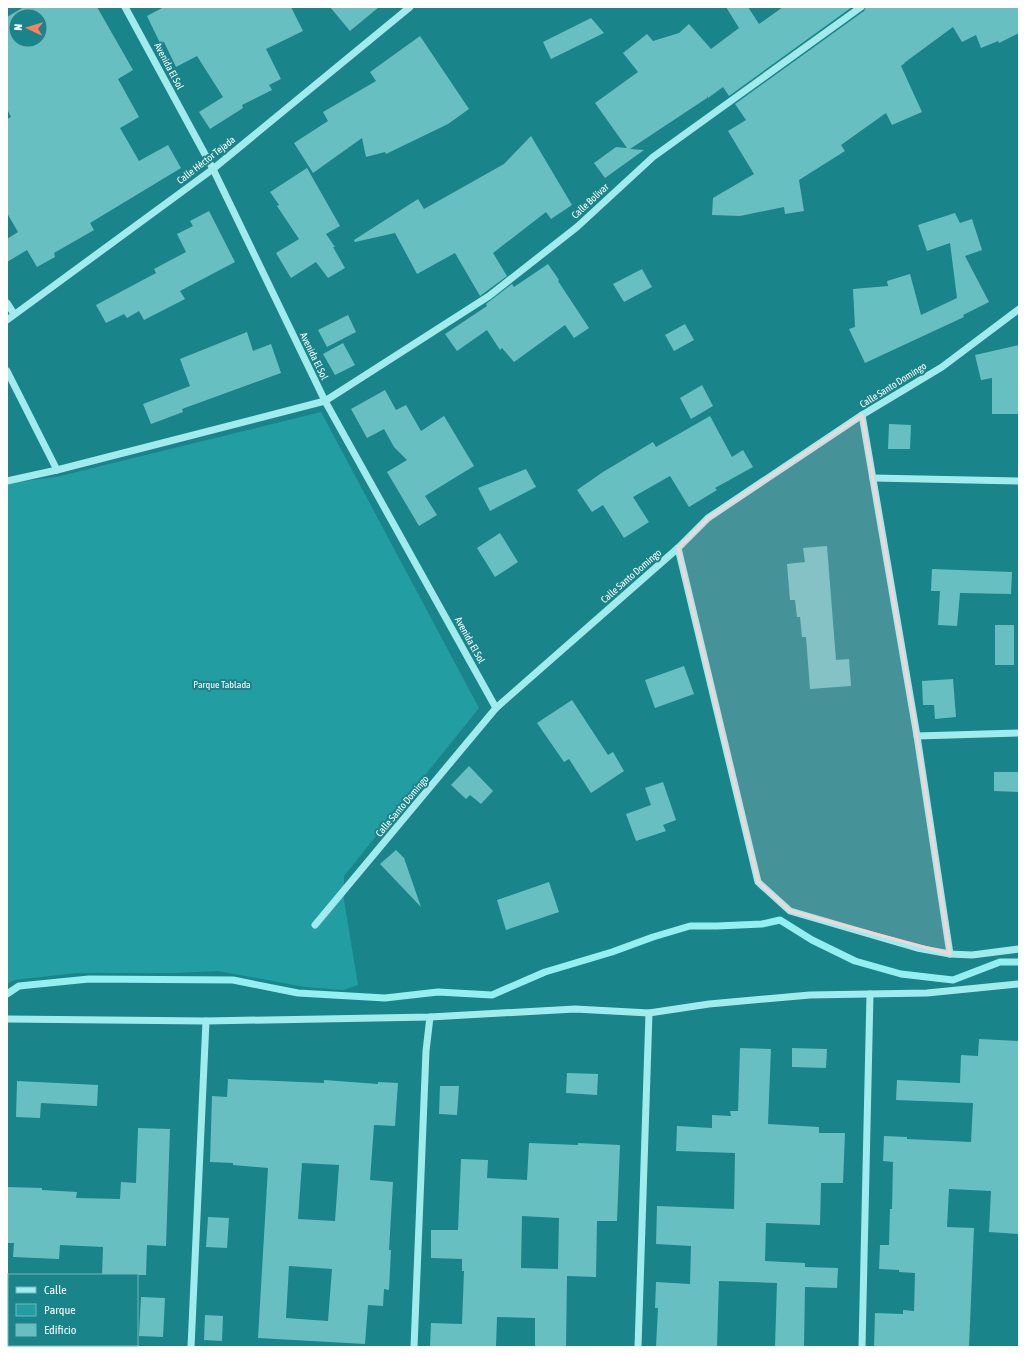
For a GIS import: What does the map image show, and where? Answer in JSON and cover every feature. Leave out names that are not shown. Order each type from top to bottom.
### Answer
[{"type":"street","name":"Calle Héctor Tejada","points":[[7,320],[213,169],[410,7]]},
{"type":"street","name":"Calle Bolívar","points":[[7,481],[57,470],[325,401],[489,296],[577,227],[653,157],[861,7]]},
{"type":"street","name":"Avenida El Sol","points":[[129,8],[213,169],[325,401],[496,708]]},
{"type":"street","points":[[7,303],[14,314]]},
{"type":"street","name":"Calle Santo Domingo","points":[[315,925],[496,708],[678,548],[708,518],[862,415],[942,367],[1019,309]]},
{"type":"street","points":[[7,372],[57,470]]},
{"type":"street","points":[[862,415],[917,736],[950,954]]},
{"type":"street","points":[[873,478],[1019,481]]},
{"type":"street","points":[[678,548],[758,882],[790,912],[918,948],[950,954],[972,955],[1019,949]]},
{"type":"street","points":[[917,736],[1019,734]]},
{"type":"street","points":[[7,1019],[206,1021],[430,1017],[575,1009],[649,1013],[725,1002],[810,995],[927,993],[1019,984]]},
{"type":"street","points":[[862,1347],[870,994]]},
{"type":"street","points":[[638,1347],[649,1013]]},
{"type":"street","points":[[414,1347],[426,1051],[430,1017]]},
{"type":"street","points":[[191,1347],[206,1021]]},
{"type":"highlighted area","points":[[862,415],[917,736],[950,954],[790,911],[758,882],[678,548],[708,518]]},
{"type":"green space","name":"Parque Tablada","points":[[321,412],[479,708],[344,876],[344,900],[358,985],[343,990],[305,987],[218,971],[176,973],[77,973],[14,980],[7,984],[7,483],[56,477]]},
{"type":"building","points":[[97,7],[133,70],[118,79],[139,117],[120,128],[139,161],[168,145],[181,168],[90,223],[94,230],[54,253],[55,257],[37,267],[27,250],[7,262],[7,239],[18,232],[7,213],[7,119],[11,117],[7,109],[7,17],[8,48],[48,48],[48,8],[22,8]]},
{"type":"building","points":[[164,7],[291,7],[303,31],[266,49],[281,79],[269,85],[272,90],[242,105],[243,108],[210,129],[199,112],[223,97],[197,56],[176,67],[164,42],[160,43],[147,16]]},
{"type":"building","points":[[330,7],[379,7],[350,31]]},
{"type":"building","points":[[726,7],[748,7],[759,24],[783,7],[852,7],[729,96],[723,87],[708,98],[707,96],[707,98],[630,149],[644,150],[605,178],[594,163],[616,147],[627,148],[595,103],[638,72],[623,53],[647,34],[653,41],[679,33],[689,24],[711,49],[739,28]]},
{"type":"building","points":[[866,7],[1019,7],[1019,33],[999,43],[998,41],[981,48],[976,35],[962,42],[953,27],[904,63],[901,66],[922,112],[892,125],[886,113],[841,145],[845,151],[799,180],[804,211],[785,214],[784,207],[740,216],[712,215],[713,198],[754,174],[728,131],[746,120],[735,104],[864,11]]},
{"type":"building","points":[[591,18],[604,33],[551,59],[543,42]]},
{"type":"building","points":[[420,36],[469,109],[448,124],[386,154],[385,152],[366,157],[362,138],[313,173],[294,143],[328,121],[323,112],[376,81],[370,72]]},
{"type":"building","points":[[531,136],[572,205],[551,219],[546,212],[493,253],[507,276],[480,296],[455,253],[417,274],[395,233],[355,242],[354,240],[418,199],[424,209],[504,164]]},
{"type":"building","points":[[307,168],[340,226],[326,234],[335,247],[333,247],[345,268],[328,278],[316,262],[291,278],[276,253],[299,239],[277,206],[279,205],[270,192]]},
{"type":"building","points":[[209,211],[235,262],[180,291],[185,299],[144,320],[139,311],[127,318],[124,314],[106,323],[96,305],[156,273],[154,269],[186,252],[177,234],[193,226],[190,221]]},
{"type":"building","points":[[955,213],[960,223],[972,219],[982,250],[965,256],[989,302],[963,315],[964,317],[865,363],[849,329],[855,327],[853,289],[888,286],[887,281],[910,274],[921,315],[957,298],[950,243],[927,251],[918,225]]},
{"type":"building","points":[[548,264],[589,328],[574,338],[565,325],[514,362],[502,348],[500,350],[487,330],[457,351],[445,334],[487,306],[486,304],[512,284],[514,287]]},
{"type":"building","points":[[642,269],[652,287],[624,302],[613,284]]},
{"type":"building","points":[[348,315],[356,332],[327,347],[318,330]]},
{"type":"building","points":[[685,324],[694,340],[674,351],[665,335]]},
{"type":"building","points":[[247,332],[253,351],[271,344],[281,373],[182,409],[183,412],[151,424],[143,404],[190,386],[180,359]]},
{"type":"building","points":[[343,343],[355,365],[335,375],[323,354]]},
{"type":"building","points":[[1019,345],[1019,414],[992,414],[992,378],[981,380],[975,355]]},
{"type":"building","points":[[702,385],[713,406],[691,419],[680,398]]},
{"type":"building","points":[[385,390],[396,410],[406,405],[421,431],[444,416],[474,466],[425,496],[437,515],[419,526],[387,472],[407,460],[394,447],[384,429],[367,438],[351,409]]},
{"type":"building","points":[[710,416],[732,457],[743,450],[753,467],[715,488],[717,490],[689,507],[670,476],[633,497],[649,522],[624,538],[603,505],[592,512],[577,490],[603,472],[653,442],[656,447]]},
{"type":"building","points":[[889,424],[911,425],[910,449],[888,449]]},
{"type":"building","points":[[526,469],[536,487],[490,511],[478,488]]},
{"type":"building","points":[[500,533],[518,562],[495,577],[477,548]]},
{"type":"building","points":[[827,546],[836,660],[849,659],[851,686],[810,689],[806,637],[802,637],[800,617],[797,617],[795,600],[790,600],[787,564],[805,562],[803,548]]},
{"type":"building","points":[[932,569],[1012,572],[1011,594],[960,593],[957,626],[938,625],[940,591],[931,591]]},
{"type":"building","points":[[995,625],[1014,625],[1014,665],[995,665]]},
{"type":"building","points":[[684,666],[694,694],[655,708],[645,680]]},
{"type":"building","points":[[953,679],[956,717],[935,719],[934,705],[923,705],[922,681]]},
{"type":"building","points":[[572,700],[608,755],[613,752],[624,771],[591,793],[569,759],[564,762],[537,723]]},
{"type":"building","points":[[469,766],[493,791],[481,804],[470,795],[466,799],[451,785]]},
{"type":"building","points":[[994,772],[1019,772],[1019,792],[994,791]]},
{"type":"building","points":[[663,782],[676,820],[663,825],[666,831],[636,841],[626,814],[651,805],[645,788]]},
{"type":"building","points":[[396,850],[404,858],[421,907],[380,864]]},
{"type":"building","points":[[549,882],[559,912],[506,930],[497,900]]},
{"type":"building","points":[[979,1039],[1019,1041],[1019,1234],[989,1232],[991,1191],[949,1189],[947,1227],[974,1228],[969,1347],[874,1347],[875,1313],[903,1314],[903,1310],[914,1311],[915,1273],[899,1272],[899,1270],[879,1269],[880,1245],[889,1245],[890,1209],[892,1209],[893,1162],[883,1161],[884,1136],[907,1137],[907,1139],[971,1142],[973,1103],[896,1100],[897,1080],[960,1083],[961,1055],[978,1056]]},
{"type":"building","points":[[740,1048],[771,1049],[768,1124],[819,1127],[819,1133],[845,1133],[843,1183],[821,1183],[820,1225],[766,1223],[765,1261],[805,1263],[805,1267],[838,1268],[837,1288],[805,1287],[804,1347],[775,1347],[777,1283],[719,1281],[717,1347],[656,1347],[658,1308],[655,1308],[656,1282],[690,1284],[691,1246],[656,1244],[657,1206],[734,1209],[735,1153],[676,1151],[677,1126],[712,1128],[712,1115],[731,1116],[730,1111],[738,1111]]},
{"type":"building","points":[[792,1048],[827,1049],[826,1068],[792,1067]]},
{"type":"building","points":[[567,1073],[598,1074],[597,1095],[566,1093]]},
{"type":"building","points":[[228,1079],[324,1083],[324,1080],[378,1084],[378,1082],[398,1083],[395,1126],[374,1125],[370,1180],[393,1182],[389,1250],[391,1250],[389,1290],[384,1289],[383,1306],[368,1305],[365,1344],[258,1338],[268,1168],[233,1165],[233,1163],[210,1162],[212,1096],[227,1097]],"holes":[[[302,1163],[339,1165],[335,1221],[298,1219]],[[289,1266],[332,1269],[328,1321],[286,1318]]]},
{"type":"building","points":[[17,1081],[98,1085],[97,1106],[41,1103],[40,1118],[16,1117]]},
{"type":"building","points":[[440,1086],[459,1086],[457,1115],[439,1114]]},
{"type":"building","points":[[138,1128],[170,1129],[166,1246],[147,1245],[146,1275],[102,1274],[103,1247],[60,1245],[59,1259],[13,1257],[14,1243],[7,1243],[7,1187],[42,1188],[42,1190],[77,1192],[76,1198],[120,1199],[121,1182],[136,1183]]},
{"type":"building","points":[[529,1143],[620,1145],[617,1221],[597,1221],[596,1277],[567,1276],[566,1347],[535,1346],[535,1318],[497,1317],[496,1347],[430,1346],[431,1323],[462,1324],[464,1271],[462,1271],[462,1259],[431,1258],[431,1230],[458,1230],[461,1159],[488,1160],[487,1178],[527,1180]],"holes":[[[522,1216],[559,1218],[558,1269],[521,1268]]]},
{"type":"building","points":[[208,1217],[229,1218],[227,1248],[206,1247]]},
{"type":"building","points":[[141,1297],[165,1298],[163,1337],[139,1336]]},
{"type":"building","points":[[205,1315],[223,1316],[222,1341],[204,1340]]},
{"type":"waterway","points":[[7,994],[19,986],[89,979],[233,980],[298,993],[385,998],[438,992],[492,995],[545,972],[690,926],[762,924],[780,920],[812,940],[855,961],[901,974],[953,980],[1000,962],[1019,962]]}]
